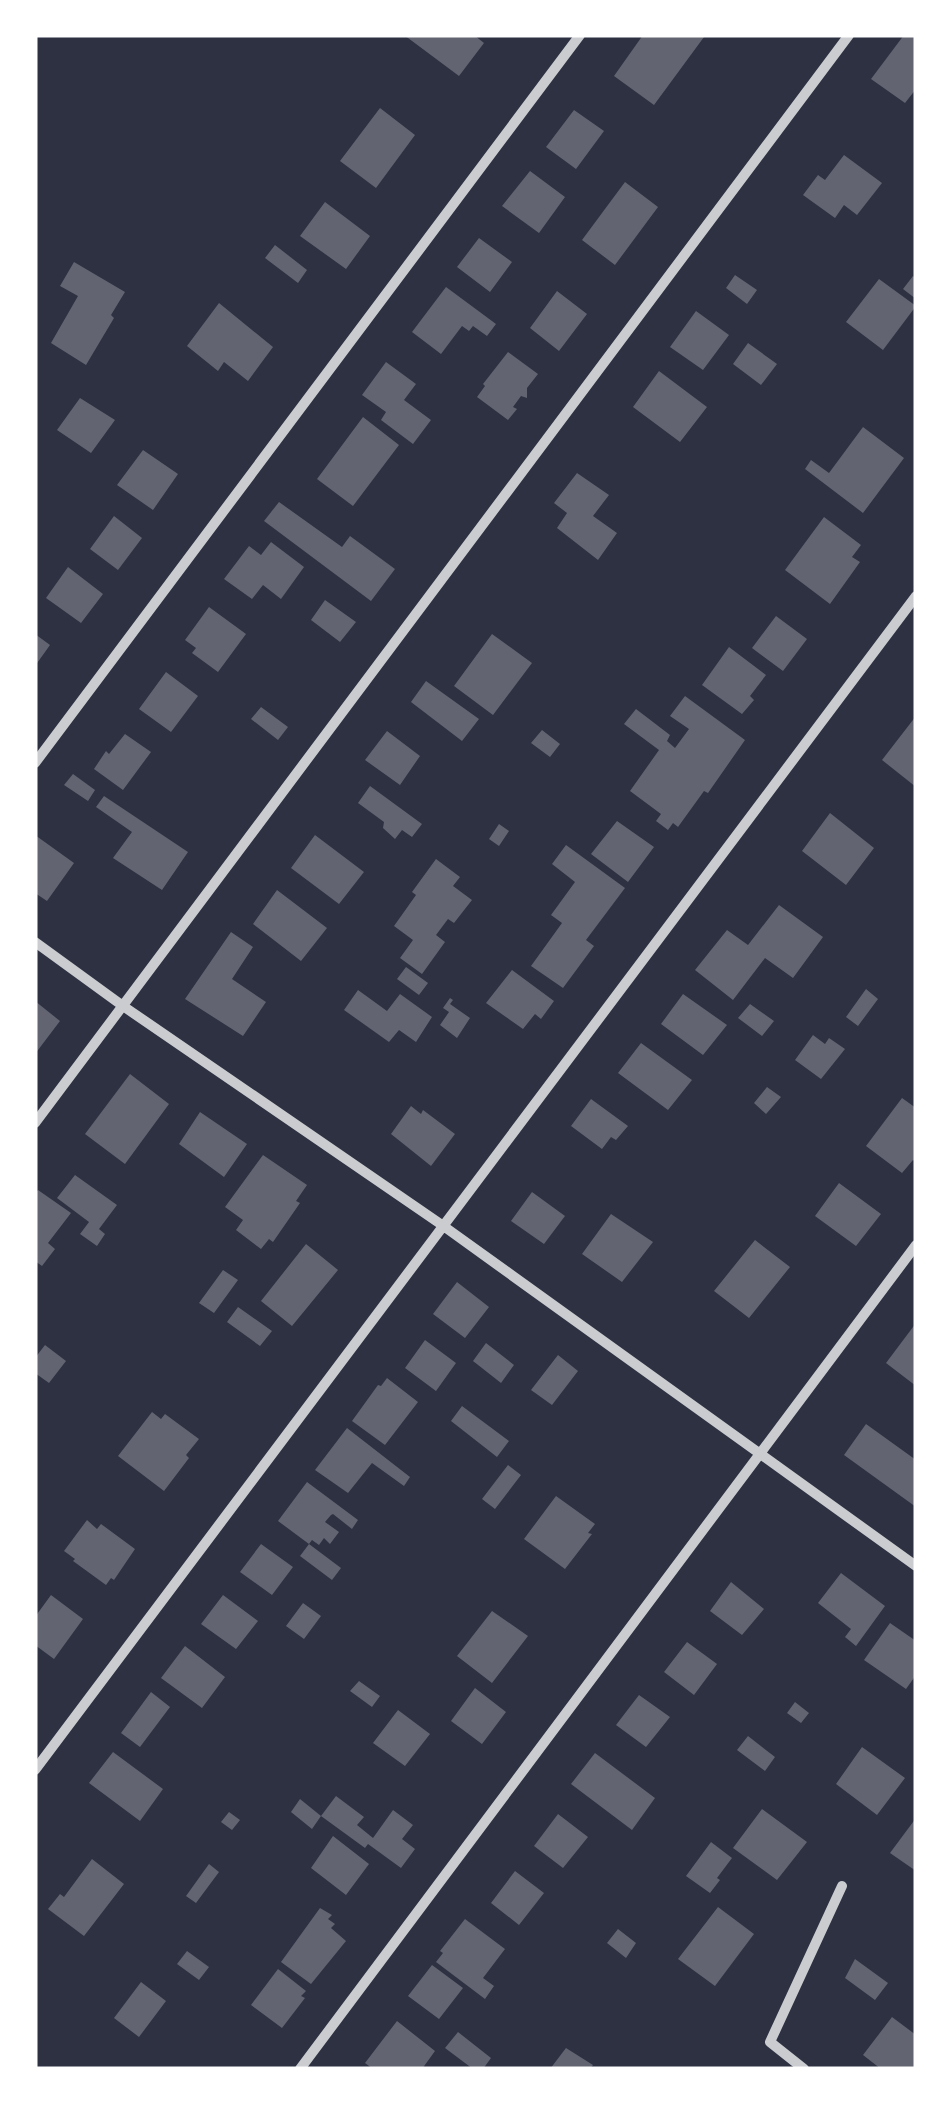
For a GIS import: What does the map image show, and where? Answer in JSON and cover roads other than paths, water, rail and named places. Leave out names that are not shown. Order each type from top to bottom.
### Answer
[{"type":"street","points":[[35,763],[580,35]]},
{"type":"street","points":[[35,1122],[849,35]]},
{"type":"street","points":[[35,1770],[916,596]]},
{"type":"street","points":[[35,942],[442,1225],[916,1566]]},
{"type":"street","points":[[300,2069],[916,1245]]},
{"type":"street","points":[[804,2069],[770,2042],[842,1886]]}]
